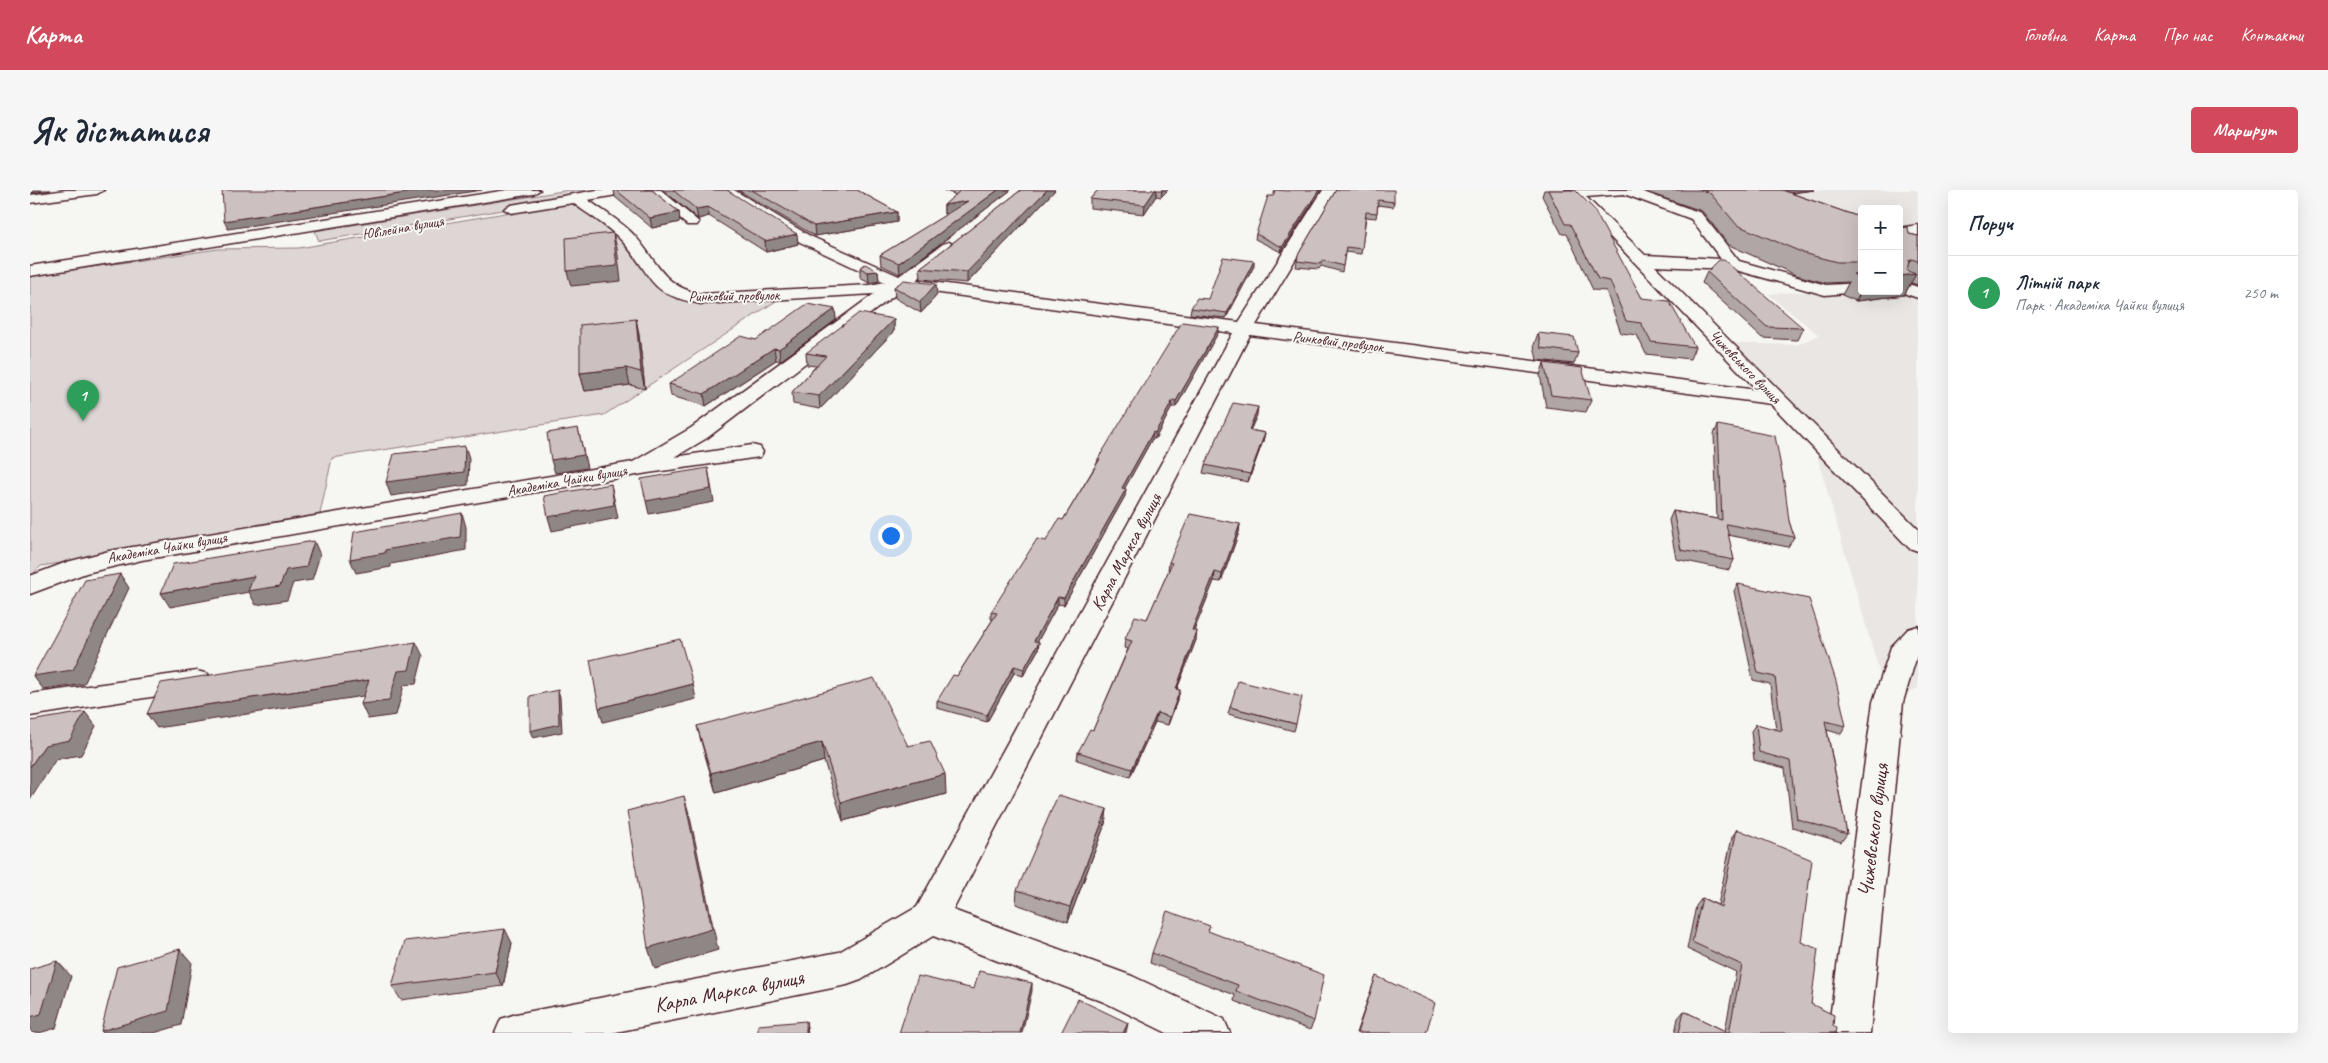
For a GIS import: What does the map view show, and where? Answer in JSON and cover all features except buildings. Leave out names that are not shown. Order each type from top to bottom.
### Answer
[{"type":"street","points":[[30,199],[97,190]]},
{"type":"street","name":"Ювілейна вулиця","points":[[30,271],[534,190]]},
{"type":"street","points":[[500,211],[622,190]]},
{"type":"street","points":[[652,190],[692,222]]},
{"type":"street","name":"Ринковий провулок","points":[[724,190],[805,239],[902,283],[1776,399]]},
{"type":"street","name":"Карла Маркса вулиця","points":[[516,1033],[847,968],[930,918],[1244,329],[1330,190]]},
{"type":"street","points":[[1574,191],[1625,190],[1696,216],[1733,264]]},
{"type":"street","name":"Чижевського вулиця","points":[[1574,191],[1918,543]]},
{"type":"street","name":"Ринковий провулок","points":[[576,198],[627,238],[656,278],[667,290],[680,297],[701,299],[870,290],[902,283]]},
{"type":"street","name":"Ювілейна вулиця","points":[[182,247],[306,242],[289,240],[286,237],[295,230],[315,225]]},
{"type":"street","points":[[1903,232],[1918,230]]},
{"type":"street","name":"Академіка Чайки вулиця","points":[[30,586],[47,577],[94,562],[159,549],[640,468],[699,433],[962,237]]},
{"type":"street","points":[[1640,260],[1733,264],[1825,290],[1858,288]]},
{"type":"street","points":[[1903,287],[1918,292]]},
{"type":"street","points":[[640,468],[752,452]]},
{"type":"street","name":"Чижевського вулиця","points":[[1849,1033],[1888,702],[1905,647],[1918,635]]},
{"type":"street","points":[[30,705],[225,676]]},
{"type":"street","points":[[930,918],[1118,988],[1209,1033]]},
{"type":"shaded area","points":[[569,190],[621,190],[319,241],[315,231]]},
{"type":"shaded area","points":[[1769,190],[1918,190],[1918,225],[1903,227],[1903,205],[1858,205],[1858,221]]},
{"type":"shaded area","points":[[570,202],[627,238],[680,297],[785,295],[604,415],[332,458],[318,523],[41,566],[30,577],[30,276],[218,249],[299,248]]},
{"type":"shaded area","points":[[1825,290],[1858,291],[1858,295],[1918,293],[1918,688],[1888,702],[1811,435],[1721,343],[1797,345],[1819,335],[1768,294]]},
{"type":"place","name":"Літній парк","points":[[83,421]]}]
